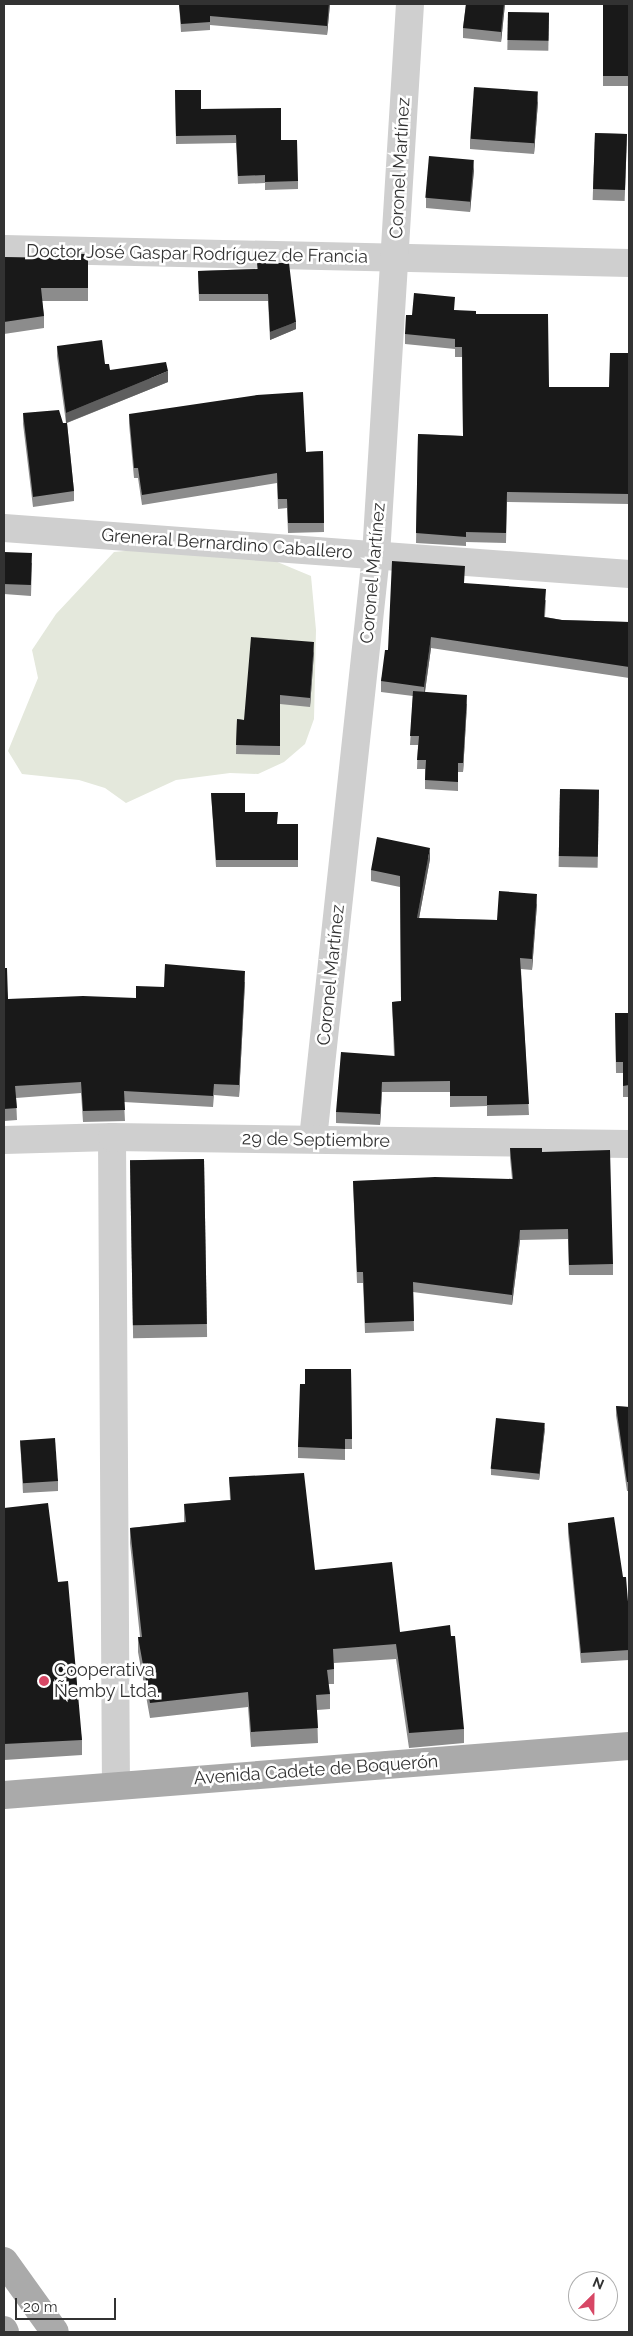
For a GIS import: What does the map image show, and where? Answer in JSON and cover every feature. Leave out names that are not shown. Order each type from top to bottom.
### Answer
[{"type":"main road","name":"Avenida Cadete de Boquerón","points":[[4,1795],[629,1746]]},
{"type":"main road","points":[[4,2261],[55,2332]]},
{"type":"street","name":"Coronel Martínez","points":[[313,1139],[376,555],[410,4]]},
{"type":"street","name":"Doctor José Gaspar Rodríguez de Francia","points":[[4,249],[629,263]]},
{"type":"street","name":"Greneral Bernardino Caballero","points":[[4,528],[629,574]]},
{"type":"street","name":"29 de Septiembre","points":[[4,1140],[112,1137],[629,1144]]},
{"type":"street","points":[[112,1137],[116,1786]]},
{"type":"shaded area","points":[[227,541],[311,576],[316,630],[314,719],[305,744],[284,762],[258,774],[230,773],[176,780],[126,803],[105,788],[79,780],[22,774],[8,751],[38,678],[32,650],[56,614],[114,552]]},
{"type":"building","points":[[179,4],[329,4],[327,26],[210,16],[210,22],[181,24]]},
{"type":"building","points":[[466,4],[504,4],[501,32],[463,28]]},
{"type":"building","points":[[603,4],[629,4],[629,76],[603,76]]},
{"type":"building","points":[[508,12],[549,13],[549,41],[508,40]]},
{"type":"building","points":[[474,87],[538,91],[534,143],[470,139]]},
{"type":"building","points":[[175,90],[201,90],[201,109],[281,108],[281,140],[297,140],[298,181],[265,182],[265,175],[238,176],[236,135],[176,136]]},
{"type":"building","points":[[595,133],[627,134],[625,190],[593,189]]},
{"type":"building","points":[[429,156],[474,160],[470,202],[425,198]]},
{"type":"building","points":[[48,253],[88,254],[88,288],[41,288],[44,316],[4,322],[4,257],[48,258]]},
{"type":"building","points":[[257,263],[289,263],[296,322],[270,332],[268,294],[199,294],[198,271],[258,269]]},
{"type":"building","points":[[414,293],[455,297],[454,310],[476,311],[476,314],[548,314],[549,387],[609,387],[610,353],[629,353],[629,494],[507,492],[506,533],[466,532],[466,537],[416,533],[418,434],[463,436],[462,347],[455,347],[455,339],[405,334],[406,315],[412,315]]},
{"type":"building","points":[[102,340],[105,364],[109,364],[110,370],[166,362],[168,371],[66,413],[57,346]]},
{"type":"building","points":[[303,392],[306,452],[323,451],[324,523],[288,523],[287,499],[278,499],[277,473],[142,495],[138,468],[134,468],[129,414],[257,395]]},
{"type":"building","points":[[59,410],[63,423],[67,423],[74,491],[33,497],[23,413]]},
{"type":"building","points":[[4,552],[32,553],[31,585],[4,584]]},
{"type":"building","points":[[392,561],[465,566],[464,583],[546,589],[544,617],[562,620],[629,622],[629,667],[431,637],[424,687],[381,681],[385,650],[388,650]]},
{"type":"building","points":[[251,637],[314,642],[310,698],[280,695],[280,746],[236,745],[237,719],[244,720]]},
{"type":"building","points":[[413,691],[467,695],[463,763],[458,763],[458,782],[425,780],[426,760],[417,760],[419,736],[410,736]]},
{"type":"building","points":[[560,789],[599,790],[598,857],[559,856]]},
{"type":"building","points":[[211,793],[245,793],[245,812],[278,812],[277,824],[298,824],[298,860],[216,860]]},
{"type":"building","points":[[377,837],[430,848],[417,918],[497,920],[499,891],[537,894],[532,959],[520,958],[529,1104],[487,1105],[487,1096],[450,1096],[450,1081],[382,1082],[380,1114],[336,1112],[341,1052],[395,1056],[392,1002],[401,1001],[400,876],[371,870]]},
{"type":"building","points":[[165,964],[245,971],[239,1085],[214,1084],[213,1096],[124,1091],[125,1110],[83,1111],[81,1082],[15,1086],[17,1108],[4,1109],[4,968],[7,968],[8,999],[83,996],[136,998],[136,986],[164,987]]},
{"type":"building","points":[[615,1013],[629,1013],[629,1085],[623,1086],[623,1062],[616,1062]]},
{"type":"building","points":[[510,1148],[542,1148],[542,1152],[610,1150],[613,1264],[569,1265],[568,1229],[520,1230],[512,1295],[413,1282],[414,1321],[365,1323],[363,1272],[357,1272],[353,1181],[435,1177],[513,1179]]},
{"type":"building","points":[[204,1159],[207,1324],[133,1325],[130,1160]]},
{"type":"building","points":[[305,1369],[351,1369],[352,1439],[345,1439],[345,1449],[298,1447],[300,1384],[305,1384]]},
{"type":"building","points":[[616,1406],[629,1407],[629,1482],[627,1482]]},
{"type":"building","points":[[496,1418],[545,1423],[539,1474],[491,1469]]},
{"type":"building","points":[[55,1438],[58,1481],[23,1483],[20,1440]]},
{"type":"building","points":[[304,1473],[315,1570],[392,1562],[400,1632],[450,1625],[451,1636],[455,1636],[464,1729],[409,1733],[396,1644],[333,1649],[334,1669],[327,1670],[330,1694],[316,1695],[318,1728],[251,1732],[248,1692],[150,1703],[138,1637],[142,1637],[130,1528],[186,1522],[184,1504],[231,1500],[229,1477]]},
{"type":"building","points":[[48,1503],[58,1582],[68,1581],[82,1740],[4,1744],[4,1508]]},
{"type":"building","points":[[614,1517],[623,1577],[626,1577],[629,1650],[581,1653],[568,1523]]},
{"type":"place","name":"Cooperativa Ñemby Ltda.","points":[[44,1681]]}]
